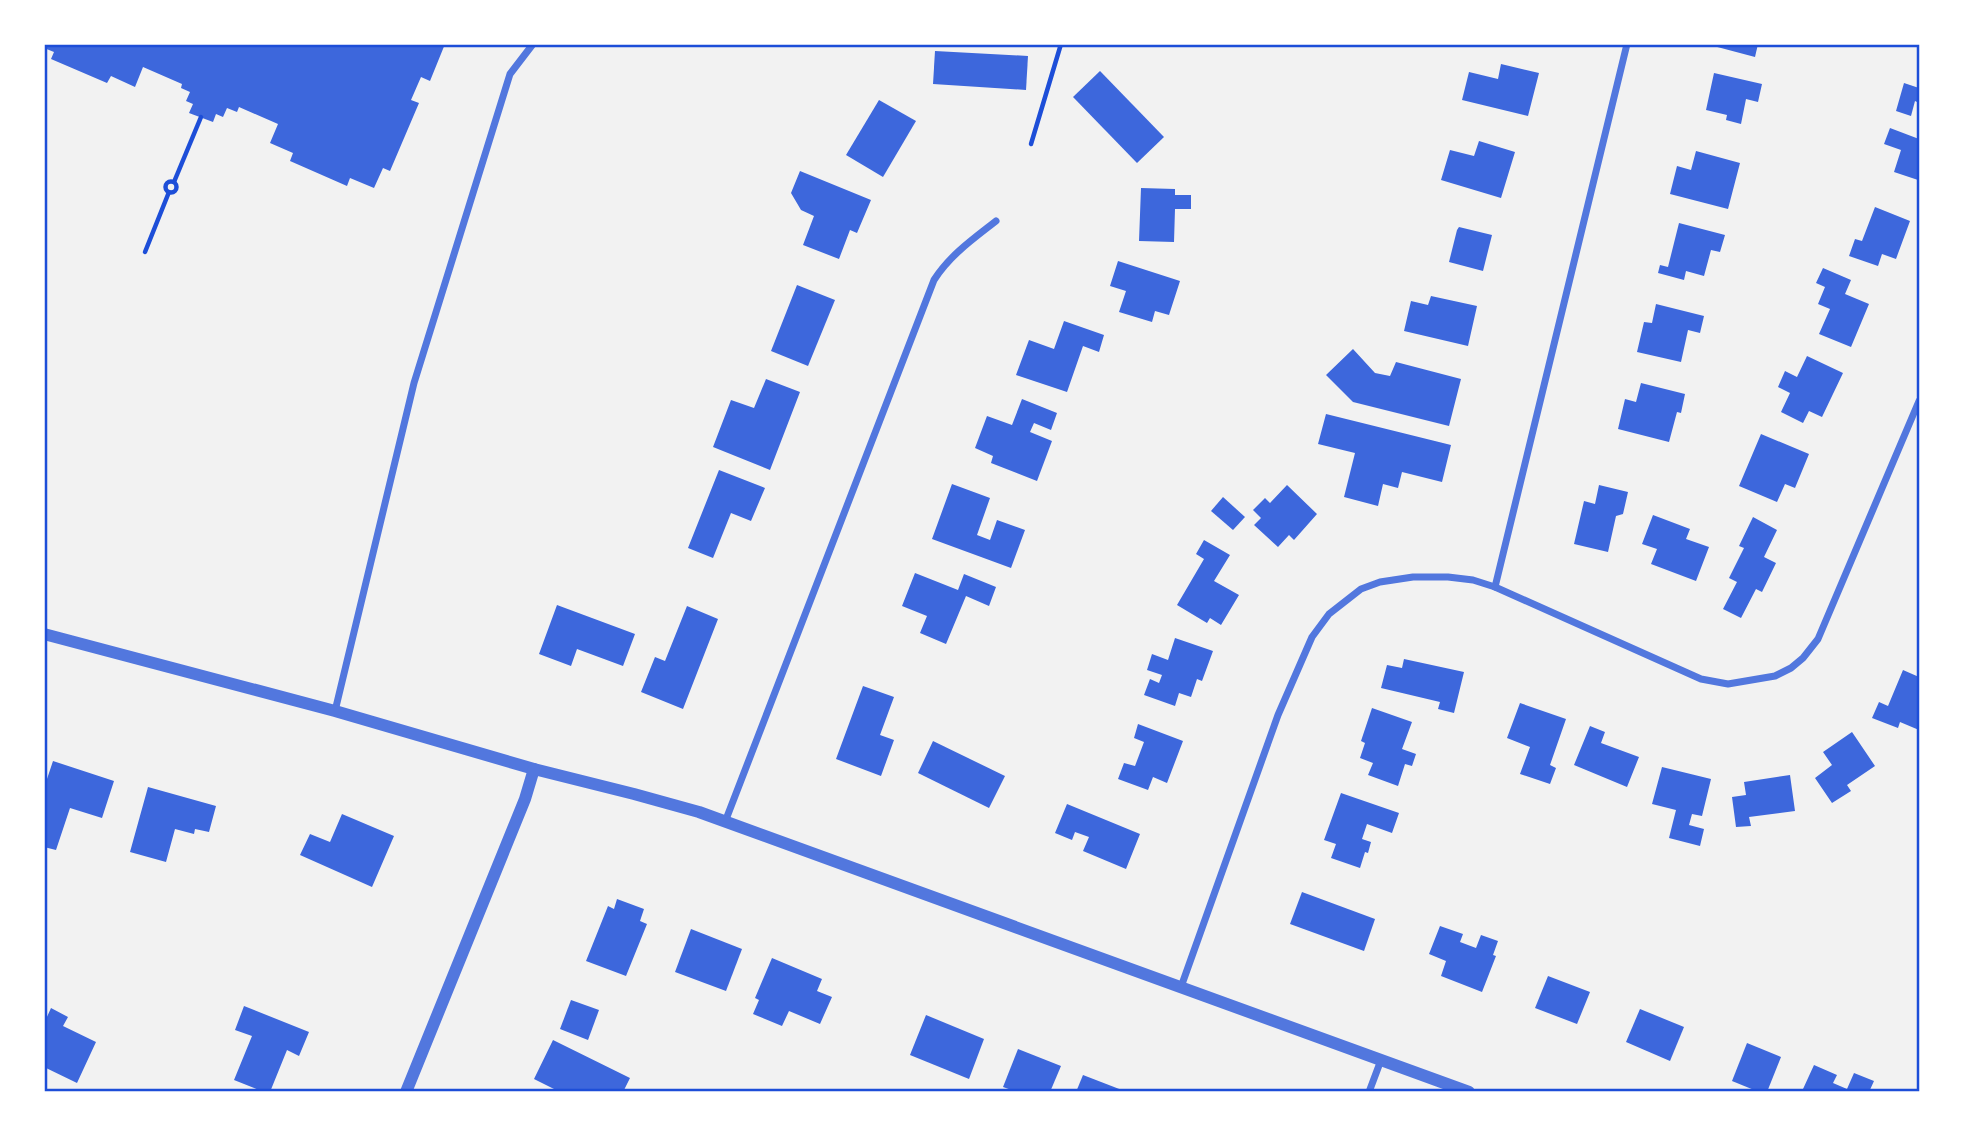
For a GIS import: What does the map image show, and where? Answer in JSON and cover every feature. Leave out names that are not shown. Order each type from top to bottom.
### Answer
[{"type":"street","points":[[335,711],[414,383],[510,74],[533,44]]},
{"type":"street","points":[[1495,587],[1626,44]]},
{"type":"street","points":[[724,822],[934,280],[957,251],[996,221]]},
{"type":"street","points":[[1181,987],[1278,715],[1312,637],[1329,614],[1361,589],[1380,582],[1413,577],[1473,580],[1495,587],[1701,679],[1728,684],[1775,676],[1803,658],[1818,639],[1919,401]]},
{"type":"street","points":[[44,634],[335,711],[534,769],[675,805],[1469,1092]]},
{"type":"street","points":[[406,1092],[534,769]]},
{"type":"street","points":[[1369,1092],[1381,1060]]},
{"type":"path","points":[[1031,144],[1061,44]]},
{"type":"path","points":[[145,252],[169,192],[166,185],[174,182],[201,117]]},
{"type":"building","points":[[44,44],[445,44],[430,81],[421,77],[411,100],[419,103],[390,171],[383,168],[374,188],[350,178],[347,186],[290,161],[293,153],[270,143],[278,124],[239,107],[237,112],[227,108],[223,117],[216,114],[213,122],[189,113],[193,104],[186,101],[190,92],[181,88],[182,84],[143,67],[135,87],[111,76],[107,83],[51,59],[54,52],[44,48]]},
{"type":"building","points":[[1706,44],[1758,44],[1755,57]]},
{"type":"building","points":[[935,51],[1028,56],[1026,90],[933,84]]},
{"type":"building","points":[[1501,64],[1539,73],[1528,116],[1462,100],[1469,72],[1498,79]]},
{"type":"building","points":[[1100,71],[1164,137],[1137,163],[1073,97]]},
{"type":"building","points":[[1714,73],[1762,84],[1758,102],[1746,99],[1741,124],[1726,120],[1727,115],[1706,110]]},
{"type":"building","points":[[1904,83],[1919,88],[1919,103],[1915,101],[1911,116],[1896,111]]},
{"type":"building","points":[[879,100],[916,121],[883,177],[846,155]]},
{"type":"building","points":[[1890,128],[1919,139],[1918,180],[1894,172],[1901,150],[1884,144]]},
{"type":"building","points":[[1479,141],[1515,152],[1501,198],[1441,180],[1450,150],[1474,156]]},
{"type":"building","points":[[1696,151],[1740,163],[1728,209],[1670,194],[1677,166],[1691,170]]},
{"type":"building","points":[[800,171],[871,200],[857,233],[850,230],[839,259],[803,245],[814,216],[801,210],[791,193]]},
{"type":"building","points":[[1141,188],[1175,189],[1175,195],[1191,195],[1191,209],[1175,209],[1174,242],[1139,241]]},
{"type":"building","points":[[1875,207],[1910,221],[1896,259],[1882,254],[1878,266],[1849,256],[1855,239],[1862,241]]},
{"type":"building","points":[[1679,223],[1725,235],[1720,252],[1711,250],[1704,276],[1686,271],[1684,280],[1658,273],[1660,265],[1668,267]]},
{"type":"building","points":[[1459,227],[1492,235],[1483,271],[1449,262]]},
{"type":"building","points":[[1118,261],[1180,281],[1169,315],[1155,311],[1152,322],[1119,312],[1126,291],[1110,286]]},
{"type":"building","points":[[1823,268],[1851,280],[1845,294],[1869,304],[1851,347],[1819,334],[1830,309],[1818,304],[1825,287],[1816,283]]},
{"type":"building","points":[[797,285],[835,300],[808,366],[771,351]]},
{"type":"building","points":[[1431,296],[1477,306],[1468,346],[1404,331],[1411,301],[1428,305]]},
{"type":"building","points":[[1656,304],[1704,316],[1700,333],[1688,330],[1681,362],[1637,352],[1644,322],[1652,323]]},
{"type":"building","points":[[1064,321],[1104,335],[1099,352],[1083,346],[1067,392],[1016,375],[1029,340],[1054,349]]},
{"type":"building","points":[[1353,349],[1375,373],[1390,376],[1396,362],[1461,379],[1449,426],[1353,402],[1326,375]]},
{"type":"building","points":[[1807,356],[1843,373],[1822,417],[1809,411],[1803,423],[1781,412],[1790,393],[1778,387],[1785,371],[1797,377]]},
{"type":"building","points":[[766,379],[800,392],[770,470],[713,447],[731,400],[754,408]]},
{"type":"building","points":[[1641,383],[1685,394],[1681,413],[1677,412],[1669,442],[1618,429],[1625,399],[1636,402]]},
{"type":"building","points":[[1022,399],[1057,413],[1051,430],[1034,423],[1030,432],[1052,441],[1037,481],[991,463],[993,456],[975,448],[987,416],[1012,425]]},
{"type":"building","points":[[1326,414],[1451,445],[1442,482],[1402,472],[1398,488],[1383,484],[1378,506],[1344,497],[1355,453],[1318,444]]},
{"type":"building","points":[[1761,434],[1809,454],[1795,488],[1785,484],[1777,502],[1739,486]]},
{"type":"building","points":[[719,470],[765,488],[751,521],[731,513],[713,558],[688,548]]},
{"type":"building","points":[[952,484],[990,498],[977,535],[990,540],[997,520],[1025,530],[1011,568],[932,539]]},
{"type":"building","points":[[1287,485],[1317,514],[1294,540],[1289,535],[1278,547],[1254,525],[1261,518],[1253,510],[1265,498],[1270,503]]},
{"type":"building","points":[[1599,485],[1628,492],[1623,514],[1616,516],[1608,552],[1574,544],[1584,501],[1595,504]]},
{"type":"building","points":[[1223,497],[1245,517],[1233,530],[1211,511]]},
{"type":"building","points":[[1653,515],[1690,529],[1686,539],[1709,547],[1696,581],[1651,564],[1657,549],[1642,544]]},
{"type":"building","points":[[1753,517],[1777,530],[1764,557],[1776,563],[1762,592],[1756,589],[1741,618],[1723,609],[1737,582],[1729,578],[1744,548],[1739,546]]},
{"type":"building","points":[[1204,540],[1230,555],[1214,581],[1239,595],[1221,625],[1210,618],[1207,623],[1177,605],[1204,559],[1196,554]]},
{"type":"building","points":[[915,573],[958,590],[964,574],[996,587],[989,606],[966,596],[946,644],[920,633],[927,616],[902,606]]},
{"type":"building","points":[[557,605],[635,634],[623,666],[577,649],[571,666],[539,654]]},
{"type":"building","points":[[687,606],[718,619],[683,709],[641,692],[655,657],[665,661]]},
{"type":"building","points":[[1175,638],[1213,651],[1202,681],[1197,679],[1191,697],[1179,693],[1175,706],[1144,695],[1150,679],[1159,683],[1162,675],[1147,670],[1152,654],[1168,660]]},
{"type":"building","points":[[1404,659],[1464,672],[1454,713],[1438,709],[1440,702],[1381,688],[1387,665],[1402,668]]},
{"type":"building","points":[[1903,670],[1919,677],[1919,730],[1900,722],[1898,728],[1872,718],[1879,702],[1888,706]]},
{"type":"building","points":[[863,686],[894,697],[880,735],[894,740],[881,776],[836,759]]},
{"type":"building","points":[[1520,703],[1566,719],[1550,765],[1556,768],[1550,784],[1520,774],[1530,747],[1507,738]]},
{"type":"building","points":[[1372,708],[1412,722],[1402,749],[1416,754],[1412,766],[1405,764],[1398,786],[1368,775],[1373,763],[1360,758],[1365,743],[1361,741]]},
{"type":"building","points":[[1138,724],[1183,741],[1167,783],[1153,777],[1148,790],[1118,779],[1124,763],[1135,766],[1144,742],[1134,738]]},
{"type":"building","points":[[1590,726],[1605,732],[1601,743],[1639,757],[1627,787],[1574,765]]},
{"type":"building","points":[[1852,732],[1875,766],[1847,785],[1851,791],[1832,803],[1815,778],[1832,765],[1823,752]]},
{"type":"building","points":[[933,741],[1005,776],[989,808],[918,773]]},
{"type":"building","points":[[53,761],[114,781],[102,818],[70,808],[56,850],[44,847],[44,788]]},
{"type":"building","points":[[1662,767],[1711,779],[1702,816],[1692,814],[1689,825],[1704,829],[1700,846],[1669,838],[1676,810],[1652,804]]},
{"type":"building","points":[[1790,775],[1795,811],[1749,817],[1751,826],[1736,827],[1732,797],[1746,795],[1744,782]]},
{"type":"building","points":[[148,787],[216,806],[209,832],[195,829],[194,834],[175,829],[166,862],[130,852]]},
{"type":"building","points":[[1341,793],[1399,813],[1392,833],[1367,824],[1362,839],[1371,842],[1360,868],[1331,858],[1336,844],[1324,840]]},
{"type":"building","points":[[1067,804],[1140,834],[1126,869],[1083,851],[1089,837],[1075,832],[1072,840],[1055,833]]},
{"type":"building","points":[[342,814],[394,836],[372,887],[300,855],[310,834],[330,842]]},
{"type":"building","points":[[1302,892],[1375,919],[1364,951],[1290,924]]},
{"type":"building","points":[[617,899],[644,909],[640,921],[647,924],[626,976],[586,961],[608,906],[614,909]]},
{"type":"building","points":[[1440,926],[1463,934],[1460,942],[1476,948],[1481,935],[1498,941],[1493,955],[1496,956],[1482,992],[1441,976],[1446,961],[1429,954]]},
{"type":"building","points":[[691,929],[742,949],[726,991],[675,972]]},
{"type":"building","points":[[772,958],[822,979],[817,991],[832,997],[820,1024],[789,1011],[782,1026],[753,1014],[759,1000],[755,998]]},
{"type":"building","points":[[1548,976],[1590,992],[1577,1024],[1535,1008]]},
{"type":"building","points":[[571,1000],[599,1010],[588,1040],[560,1029]]},
{"type":"building","points":[[244,1006],[309,1032],[299,1056],[287,1050],[270,1092],[234,1080],[252,1036],[235,1030]]},
{"type":"building","points":[[51,1008],[68,1017],[63,1026],[96,1042],[77,1083],[44,1067],[44,1018],[46,1019]]},
{"type":"building","points":[[1640,1009],[1684,1027],[1670,1061],[1626,1042]]},
{"type":"building","points":[[926,1015],[984,1039],[969,1079],[910,1055]]},
{"type":"building","points":[[553,1040],[630,1078],[623,1092],[555,1092],[556,1090],[534,1079]]},
{"type":"building","points":[[1747,1043],[1781,1057],[1767,1092],[1759,1092],[1732,1081]]},
{"type":"building","points":[[1018,1049],[1061,1066],[1050,1092],[1017,1092],[1003,1087]]},
{"type":"building","points":[[1814,1065],[1837,1075],[1833,1083],[1847,1089],[1854,1073],[1874,1081],[1869,1092],[1810,1092],[1803,1089]]},
{"type":"building","points":[[1083,1075],[1127,1092],[1076,1092]]}]
